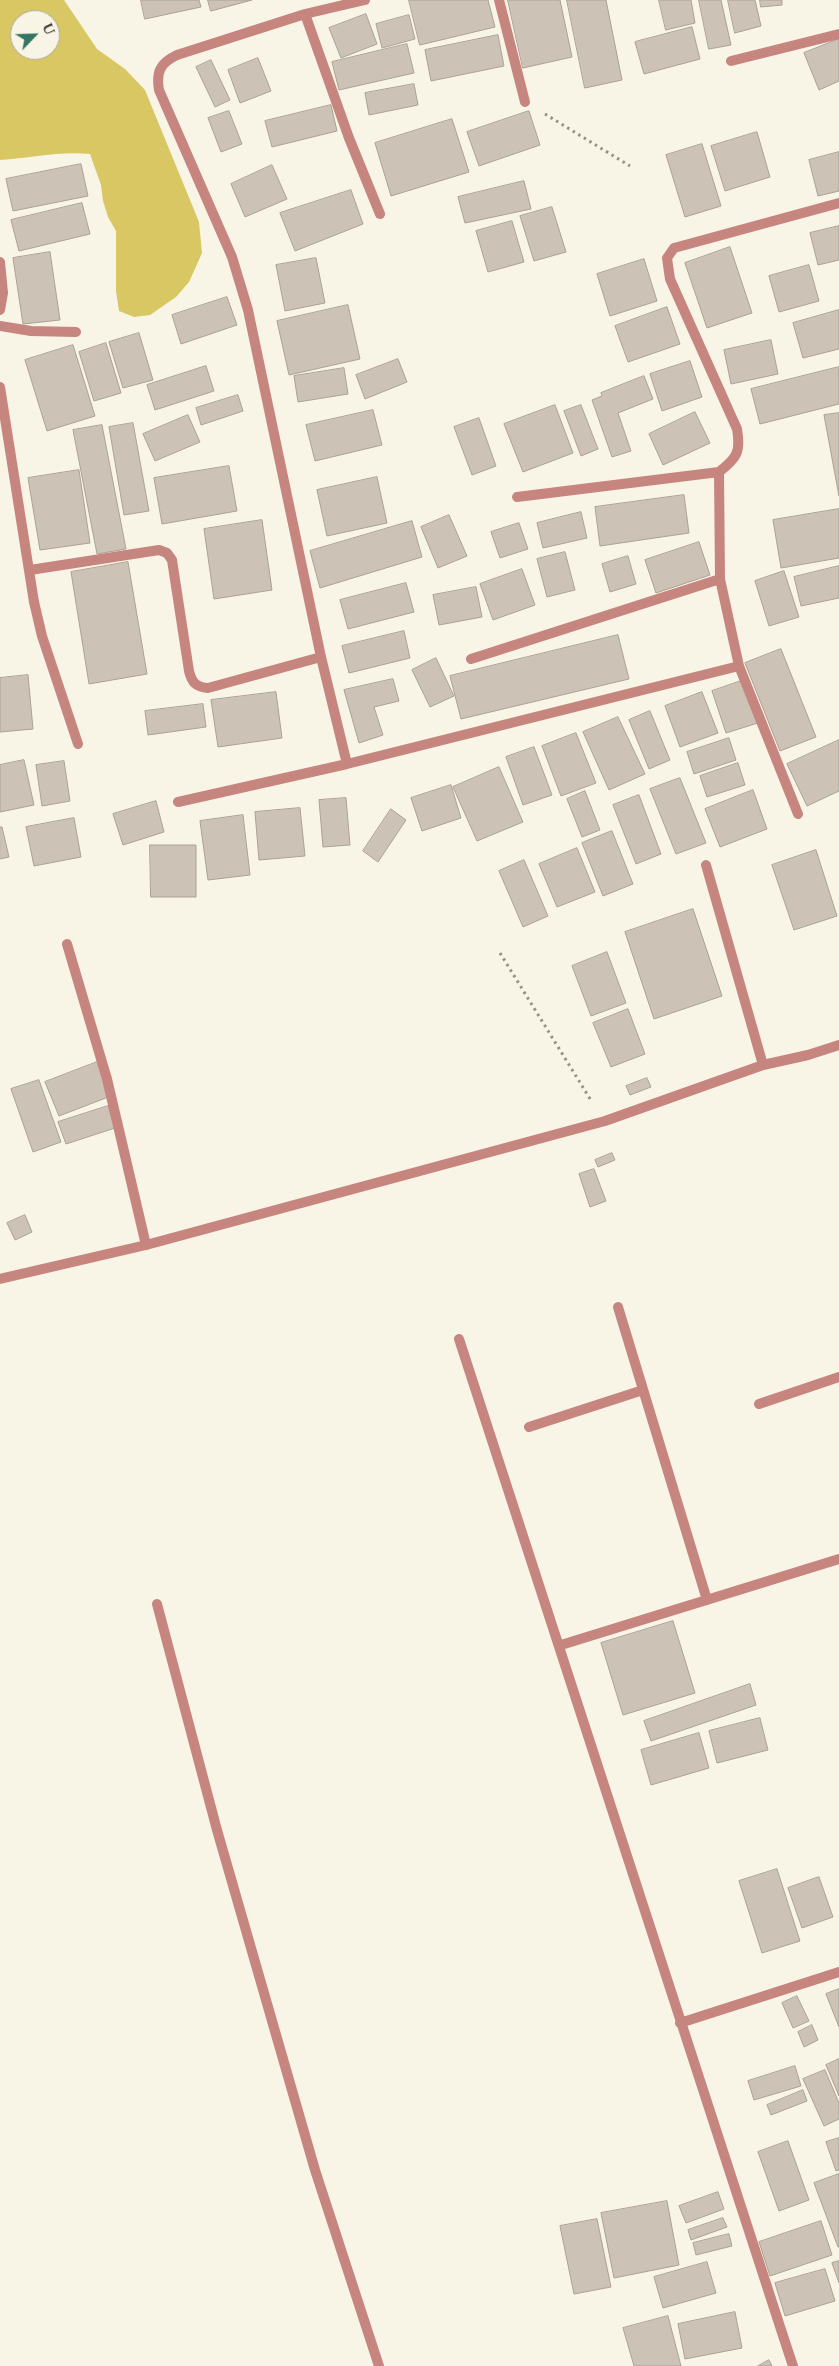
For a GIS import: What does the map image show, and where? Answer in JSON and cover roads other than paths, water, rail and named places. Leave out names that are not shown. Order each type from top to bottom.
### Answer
[{"type":"street","points":[[347,764],[322,657],[248,310],[232,257],[159,90],[157,78],[159,68],[166,60],[177,55],[305,14],[365,0]]},
{"type":"street","points":[[499,0],[525,102]]},
{"type":"street","points":[[305,14],[349,138],[380,214]]},
{"type":"street","points":[[732,61],[839,34]]},
{"type":"street","points":[[518,497],[719,472],[738,454],[737,428],[670,279],[666,258],[674,248],[839,203]]},
{"type":"street","points":[[0,262],[3,293],[0,310]]},
{"type":"street","points":[[0,326],[31,331],[76,332]]},
{"type":"street","points":[[0,387],[42,636],[78,744]]},
{"type":"street","points":[[719,472],[720,579],[739,666],[798,814]]},
{"type":"street","points":[[30,570],[159,550],[167,553],[172,560],[189,671],[192,681],[198,687],[208,688],[322,657]]},
{"type":"street","points":[[471,659],[720,579]]},
{"type":"street","points":[[178,802],[347,764],[739,666]]},
{"type":"street","points":[[706,865],[763,1064]]},
{"type":"street","points":[[66,944],[107,1079],[146,1246]]},
{"type":"street","points":[[0,1280],[146,1246],[605,1121],[763,1064],[808,1055],[839,1045]]},
{"type":"street","points":[[618,1307],[707,1600]]},
{"type":"street","points":[[459,1338],[561,1645],[680,2023],[793,2366]]},
{"type":"street","points":[[759,1404],[839,1377]]},
{"type":"street","points":[[529,1427],[643,1390]]},
{"type":"street","points":[[561,1645],[839,1559]]},
{"type":"street","points":[[157,1604],[217,1830],[314,2170],[379,2366]]},
{"type":"street","points":[[680,2023],[839,1972]]}]
